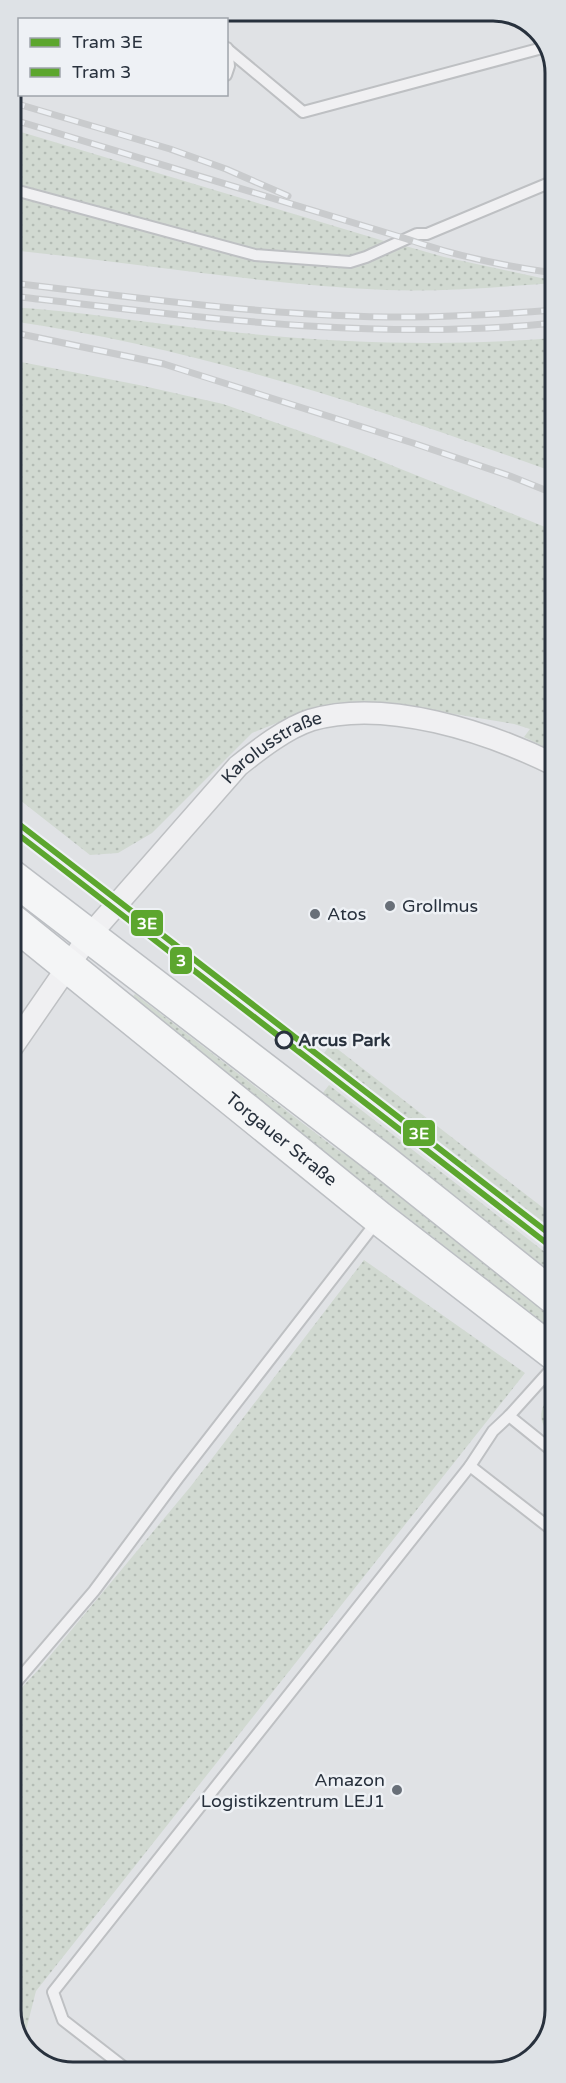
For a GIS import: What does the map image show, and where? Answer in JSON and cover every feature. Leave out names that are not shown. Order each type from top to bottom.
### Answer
[{"type":"main road","points":[[21,884],[383,1161],[545,1290]]},
{"type":"main road","name":"Torgauer Straße","points":[[21,928],[379,1218],[545,1346]]},
{"type":"street","name":"Karolusstraße","points":[[21,1034],[89,936],[238,766],[267,743],[310,720],[354,712],[407,716],[457,727],[503,742],[545,761]]},
{"type":"lane","points":[[228,50],[303,112],[539,49]]},
{"type":"lane","points":[[21,192],[255,255],[350,262],[417,234],[427,234],[545,185]]},
{"type":"lane","points":[[21,1676],[94,1591],[379,1218]]},
{"type":"lane","points":[[117,2062],[63,2020],[53,1992],[470,1466],[493,1431],[545,1376]]},
{"type":"lane","points":[[508,1416],[545,1445]]},
{"type":"lane","points":[[470,1466],[545,1524]]},
{"type":"shaded area","points":[[21,132],[384,241],[368,252],[348,257],[254,250],[21,185]]},
{"type":"shaded area","points":[[21,197],[253,260],[349,266],[366,263],[402,245],[444,257],[545,278],[545,284],[449,290],[386,290],[245,278],[21,251]]},
{"type":"shaded area","points":[[21,308],[223,331],[347,341],[430,343],[545,339],[545,469],[354,403],[286,383],[150,347],[21,323]]},
{"type":"shaded area","points":[[21,362],[223,404],[351,449],[545,527],[545,747],[524,737],[530,729],[514,724],[424,709],[369,705],[306,711],[252,733],[152,833],[118,853],[90,855],[21,801]]},
{"type":"shaded area","points":[[135,994],[335,1148],[545,1301],[545,1324],[133,1004],[130,1000]]},
{"type":"shaded area","points":[[331,1044],[545,1209],[545,1223],[324,1053]]},
{"type":"shaded area","points":[[329,1085],[545,1252],[545,1267],[322,1094]]},
{"type":"shaded area","points":[[364,1260],[525,1373],[36,1991],[26,2031],[21,2010],[21,1688],[191,1486]]},
{"type":"shaded area","points":[[545,1403],[545,1427],[541,1414]]},
{"type":"railway","points":[[21,105],[170,149],[226,169],[288,196]]},
{"type":"railway","points":[[21,122],[443,250],[498,264],[545,272]]},
{"type":"railway","points":[[21,284],[212,306],[313,314],[414,317],[545,311]]},
{"type":"railway","points":[[21,297],[214,318],[350,328],[418,330],[545,324]]},
{"type":"railway","points":[[21,334],[164,364],[413,443],[545,490]]},
{"type":"tram line","name":"3E","points":[[21,826],[545,1230]]},
{"type":"tram line","name":"3","points":[[21,837],[545,1242]]},
{"type":"place","name":"Grollmus","points":[[390,906]]},
{"type":"place","name":"Atos","points":[[315,914]]},
{"type":"place","name":"Arcus Park","points":[[284,1040]]},
{"type":"place","name":"Amazon Logistikzentrum LEJ1","points":[[397,1790]]}]
